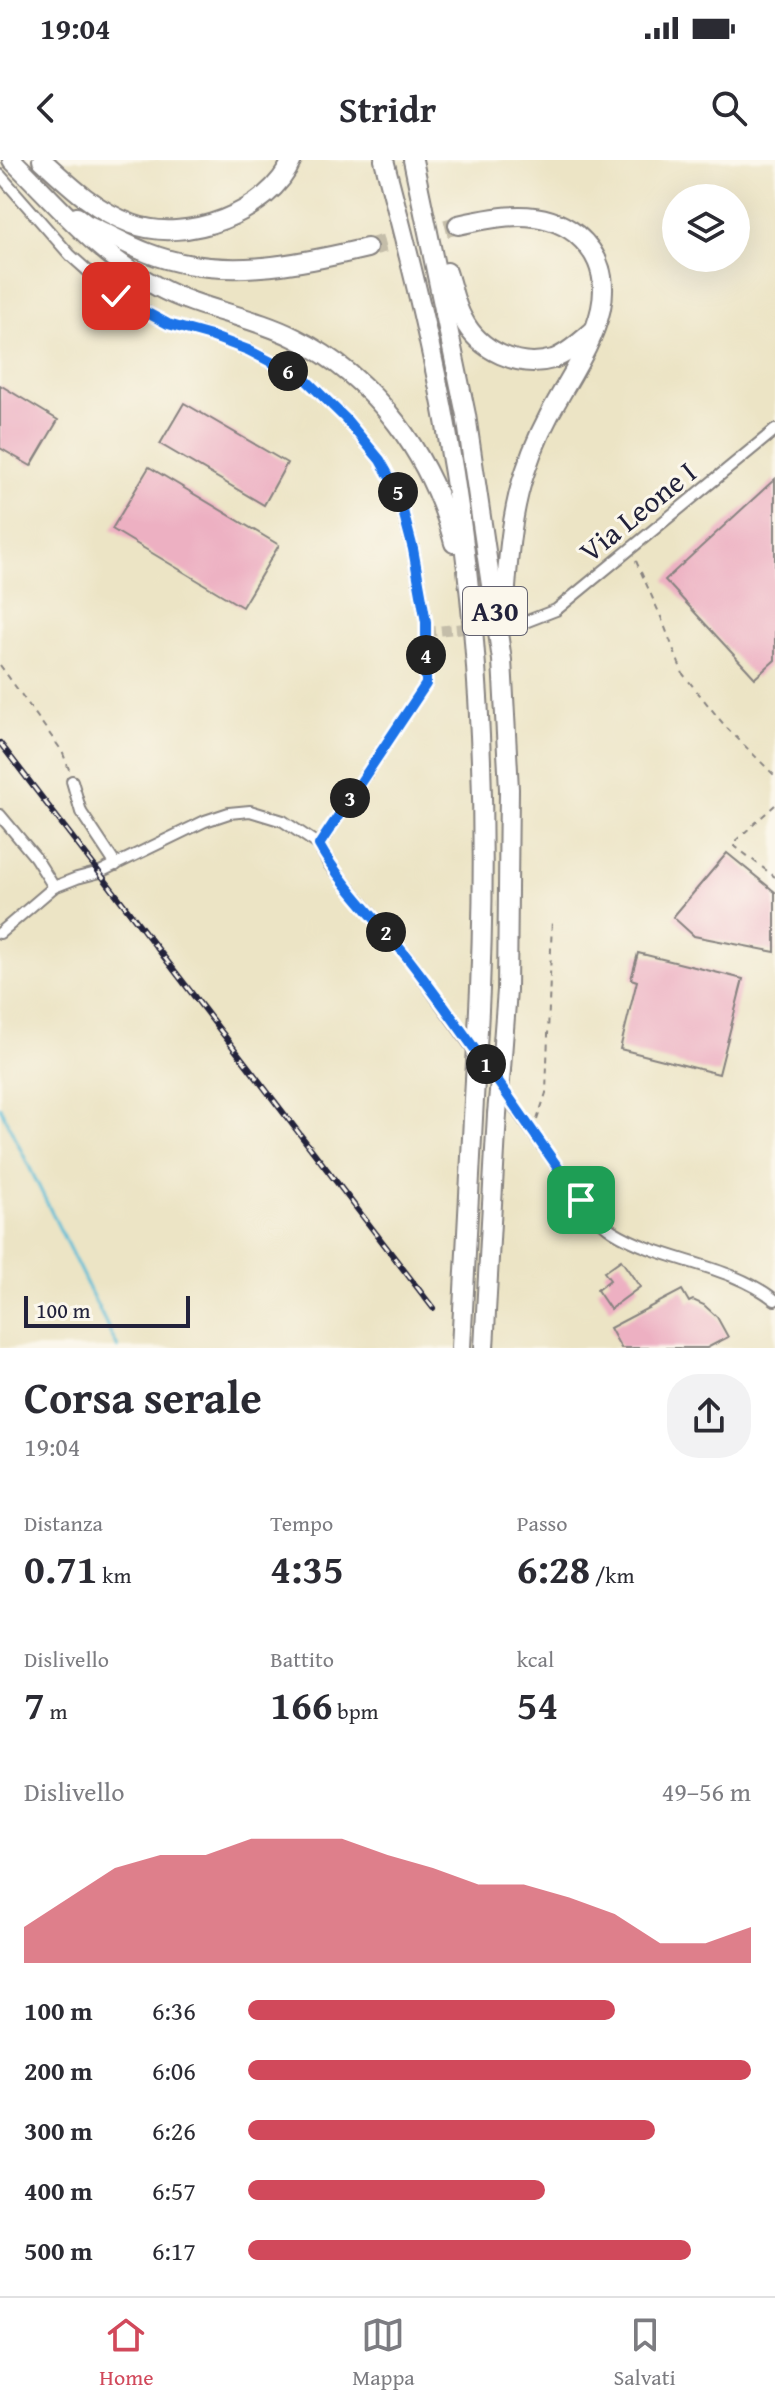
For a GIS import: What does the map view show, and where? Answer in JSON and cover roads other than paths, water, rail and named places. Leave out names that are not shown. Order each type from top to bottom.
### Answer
[{"type":"highway","points":[[12,160],[111,258],[159,288],[296,338],[341,368],[379,399],[409,440],[431,482],[453,538],[472,615]]},
{"type":"highway","points":[[43,160],[77,203],[114,237]]},
{"type":"highway","points":[[43,160],[100,210],[136,226],[163,229],[188,228],[230,217],[252,206],[271,190],[292,160]]},
{"type":"highway","name":"A30","points":[[384,160],[446,426],[472,615],[483,797],[478,1030],[461,1348]]},
{"type":"highway","name":"A30","points":[[413,160],[466,415],[502,660],[509,804],[507,990],[484,1348]]},
{"type":"highway","points":[[41,188],[86,224],[150,254],[181,263],[228,268],[272,267],[367,248]]},
{"type":"highway","points":[[419,189],[462,319],[482,343],[517,360],[555,359],[596,328]]},
{"type":"highway","points":[[458,225],[514,215],[541,217],[566,227],[582,239],[600,269],[603,298],[586,352],[536,440],[523,476],[506,586],[502,660]]},
{"type":"street","points":[[0,175],[70,255],[116,296],[168,324],[248,350],[306,380],[345,418],[380,460],[398,492],[413,549],[426,632],[426,684],[319,845]]},
{"type":"street","name":"Via Leone I","points":[[525,622],[556,610],[775,430]]},
{"type":"street","points":[[72,781],[81,812],[116,865]]},
{"type":"street","points":[[0,933],[54,887],[116,865],[205,821],[229,813],[250,811],[283,821],[319,845],[329,864],[426,983],[581,1200],[611,1230],[644,1248],[728,1275],[773,1297]]},
{"type":"street","points":[[0,815],[35,857],[54,887]]},
{"type":"waterway","points":[[0,1107],[118,1348]]},
{"type":"tunnel","points":[[367,248],[458,225]]},
{"type":"tunnel","points":[[426,632],[525,622]]},
{"type":"railway","points":[[0,743],[433,1308]]}]
